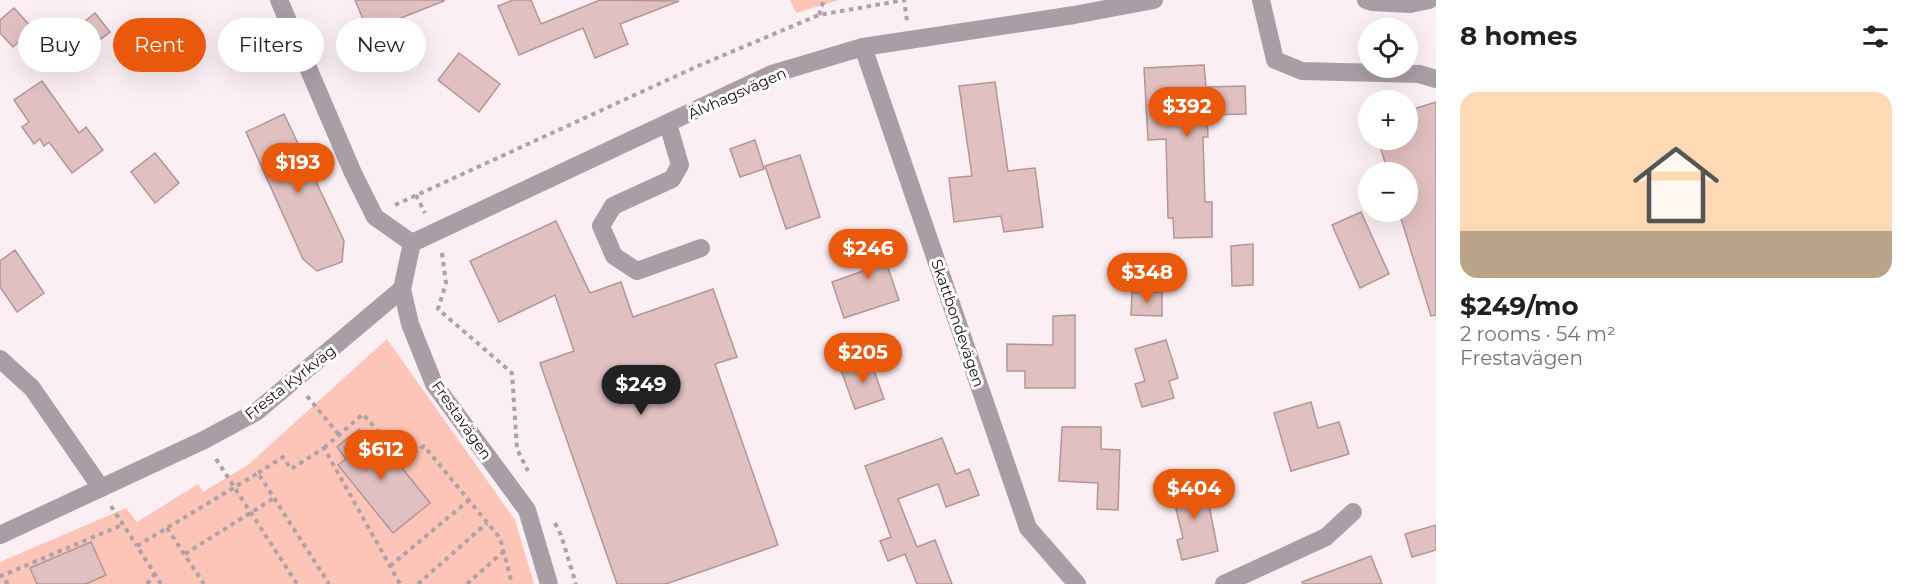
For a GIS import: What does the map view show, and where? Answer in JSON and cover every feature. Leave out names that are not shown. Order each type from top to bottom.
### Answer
[{"type":"street","points":[[279,0],[353,173],[375,217],[412,243]]},
{"type":"street","name":"Älvhagsvägen","points":[[412,243],[772,74],[863,47],[1074,7],[1154,0]]},
{"type":"street","points":[[1261,0],[1275,60],[1302,71],[1419,74],[1436,80]]},
{"type":"street","points":[[1366,0],[1410,4],[1429,0]]},
{"type":"street","name":"Skattbondevägen","points":[[863,47],[1028,528],[1077,584]]},
{"type":"street","points":[[668,124],[680,165],[672,179],[613,206],[601,226],[614,256],[637,271],[701,248]]},
{"type":"street","name":"Frestavägen","points":[[412,243],[402,289],[410,324],[434,384],[527,510],[549,584]]},
{"type":"street","name":"Fresta Kyrkväg","points":[[0,535],[204,440],[256,412],[402,289]]},
{"type":"street","points":[[0,359],[32,388],[101,488]]},
{"type":"street","points":[[1224,584],[1326,537],[1353,512]]},
{"type":"path","points":[[819,15],[824,0]]},
{"type":"path","points":[[375,217],[417,195],[698,66],[819,15],[904,0],[909,39]]},
{"type":"path","points":[[417,195],[435,232],[444,260],[446,283],[438,309],[512,373],[517,449],[531,478]]},
{"type":"path","points":[[295,381],[339,435]]},
{"type":"path","points":[[137,546],[283,457],[291,469],[324,448],[363,414],[404,461],[424,446],[500,538],[512,584]]},
{"type":"path","points":[[204,440],[297,584]]},
{"type":"path","points":[[324,448],[400,584]]},
{"type":"path","points":[[258,473],[329,584]]},
{"type":"path","points":[[101,488],[122,525],[161,584]]},
{"type":"path","points":[[184,555],[274,498]]},
{"type":"path","points":[[390,566],[468,501]]},
{"type":"path","points":[[551,516],[561,535],[576,584]]},
{"type":"path","points":[[418,584],[487,523]]},
{"type":"path","points":[[8,584],[1,576],[122,525]]},
{"type":"path","points":[[167,528],[204,584]]},
{"type":"path","points":[[467,584],[503,552]]},
{"type":"path","points":[[147,584],[155,574]]},
{"type":"shaded area","points":[[790,0],[839,0],[796,13]]},
{"type":"shaded area","points":[[387,339],[515,520],[534,584],[0,584],[0,562],[126,508],[137,522],[198,484],[203,492],[248,465]]},
{"type":"building","points":[[355,0],[444,0],[401,18],[363,18]]},
{"type":"building","points":[[513,0],[531,0],[541,24],[600,0],[679,1],[620,24],[628,44],[595,58],[583,28],[519,55],[498,6]]},
{"type":"building","points":[[14,8],[23,18],[18,18],[18,42],[13,47],[0,33],[0,20]]},
{"type":"building","points":[[95,13],[99,18],[89,18]]},
{"type":"building","points":[[101,21],[110,32],[101,39]]},
{"type":"building","points":[[459,53],[500,84],[479,112],[438,80]]},
{"type":"building","points":[[1204,65],[1206,87],[1245,86],[1246,114],[1207,115],[1208,137],[1203,137],[1205,202],[1212,202],[1212,237],[1174,238],[1173,218],[1168,218],[1166,139],[1148,140],[1144,68]]},
{"type":"building","points":[[42,81],[79,133],[86,127],[103,150],[72,173],[49,142],[44,146],[40,139],[34,144],[22,127],[29,122],[14,100]]},
{"type":"building","points":[[995,82],[1008,171],[1035,168],[1043,227],[1004,232],[1001,216],[954,222],[949,178],[972,176],[959,86]]},
{"type":"building","points":[[1436,102],[1436,315],[1431,316],[1402,222],[1418,222],[1418,162],[1385,162],[1381,150],[1418,150],[1418,108]]},
{"type":"building","points":[[284,114],[344,241],[342,262],[317,271],[303,259],[246,132]]},
{"type":"building","points":[[755,140],[764,169],[740,177],[730,149]]},
{"type":"building","points":[[155,153],[179,183],[155,203],[131,172]]},
{"type":"building","points":[[800,155],[820,217],[786,229],[765,166]]},
{"type":"building","points":[[1358,213],[1358,222],[1366,222],[1389,274],[1360,288],[1332,225]]},
{"type":"building","points":[[556,221],[590,293],[621,282],[633,317],[713,289],[737,357],[715,364],[778,545],[666,584],[617,584],[540,363],[574,351],[555,295],[499,322],[470,261]]},
{"type":"building","points":[[887,233],[894,253],[884,256],[899,300],[844,318],[832,282],[866,270],[857,244]]},
{"type":"building","points":[[1253,244],[1253,285],[1232,286],[1231,246]]},
{"type":"building","points":[[15,250],[44,293],[17,312],[0,287],[0,261]]},
{"type":"building","points":[[1125,261],[1150,261],[1150,285],[1125,285]]},
{"type":"building","points":[[1132,292],[1162,292],[1162,316],[1131,315]]},
{"type":"building","points":[[1075,315],[1075,388],[1025,388],[1025,371],[1007,371],[1007,344],[1053,345],[1053,316]]},
{"type":"building","points":[[1166,340],[1178,378],[1169,381],[1174,398],[1142,407],[1135,384],[1145,381],[1135,349]]},
{"type":"building","points":[[870,359],[884,399],[855,409],[841,370]]},
{"type":"building","points":[[1311,402],[1318,428],[1339,422],[1349,454],[1291,471],[1274,413]]},
{"type":"building","points":[[1062,427],[1101,427],[1101,449],[1120,450],[1118,510],[1097,509],[1098,483],[1059,481]]},
{"type":"building","points":[[359,429],[370,444],[378,438],[430,503],[393,533],[338,465],[346,459],[337,447]]},
{"type":"building","points":[[942,438],[956,474],[969,469],[979,495],[946,507],[938,484],[898,499],[917,547],[935,540],[952,584],[917,584],[905,554],[888,561],[880,541],[891,537],[865,466]]},
{"type":"building","points":[[1204,480],[1218,551],[1182,560],[1177,540],[1183,538],[1171,488]]},
{"type":"building","points":[[1436,525],[1436,550],[1412,557],[1405,534]]},
{"type":"building","points":[[91,542],[106,575],[86,584],[37,584],[30,568]]},
{"type":"building","points":[[1371,556],[1382,584],[1303,584],[1302,582]]}]
